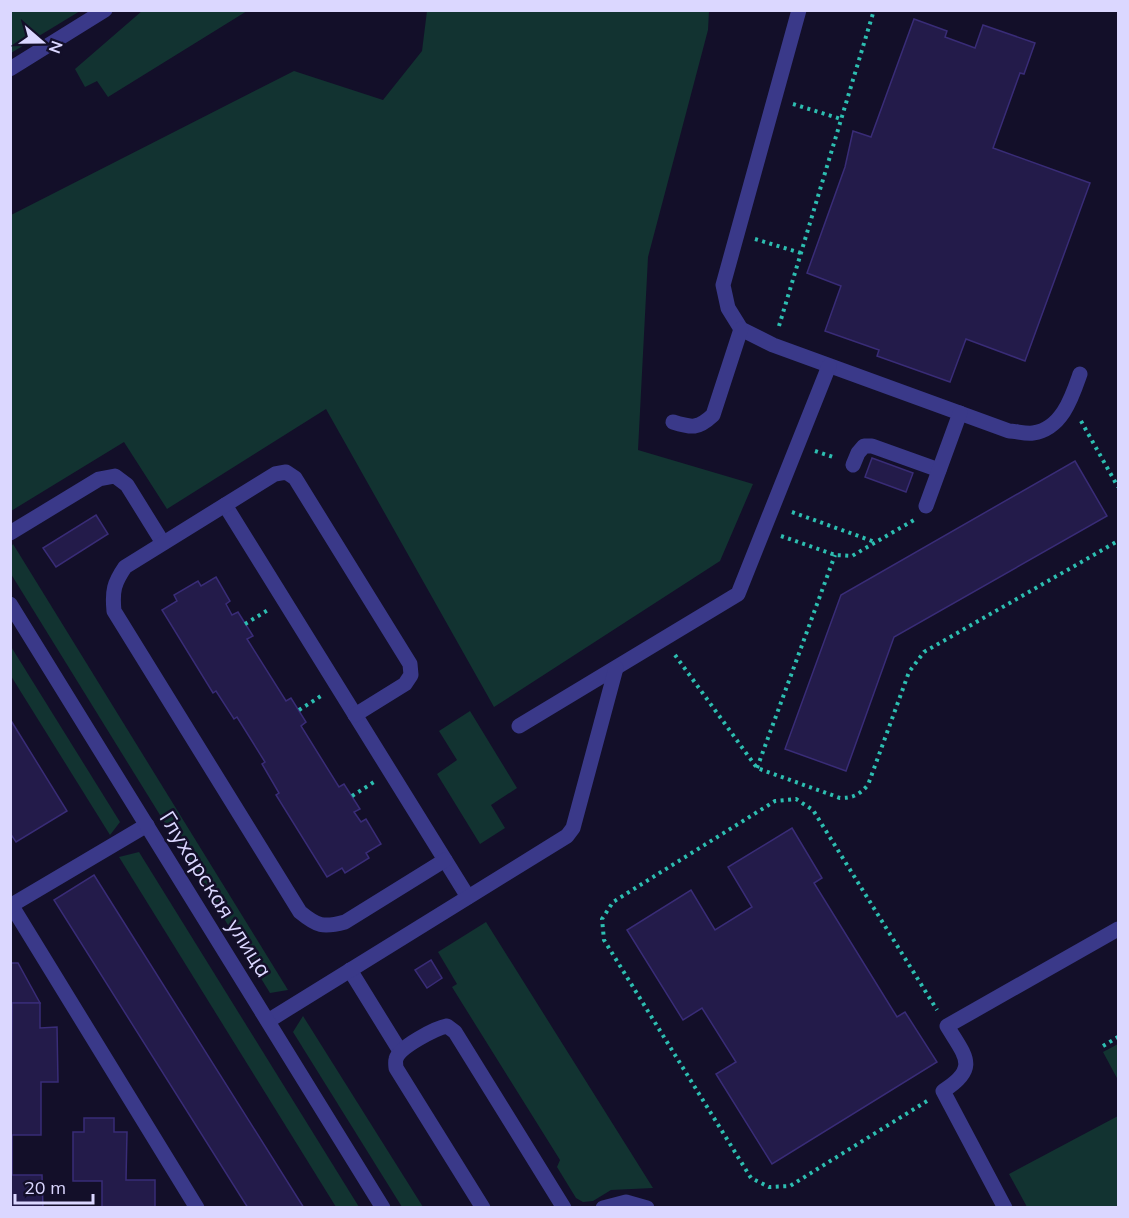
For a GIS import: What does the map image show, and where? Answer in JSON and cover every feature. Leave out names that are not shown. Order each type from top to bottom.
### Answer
[{"type":"street","points":[[10,69],[105,10]]},
{"type":"street","points":[[798,10],[723,285],[728,308],[741,328],[773,345],[1009,431],[1034,433],[1056,422],[1070,402],[1080,374]]},
{"type":"street","points":[[673,422],[688,427],[702,425],[713,415],[741,328]]},
{"type":"street","points":[[519,726],[738,594],[829,366]]},
{"type":"street","points":[[926,506],[960,413]]},
{"type":"street","points":[[853,465],[864,446],[872,446],[939,470]]},
{"type":"street","points":[[355,715],[405,684],[411,675],[410,664],[295,478],[286,472],[275,474],[125,567],[116,580],[112,595],[114,611],[300,912],[313,922],[329,926],[345,922],[445,860]]},
{"type":"street","points":[[10,533],[99,479],[115,476],[128,485],[163,543]]},
{"type":"street","points":[[225,505],[468,897]]},
{"type":"street","name":"Глухарская улица","points":[[10,604],[383,1208]]},
{"type":"street","points":[[268,1021],[567,836],[573,828],[616,668]]},
{"type":"street","points":[[147,825],[11,905],[197,1208]]},
{"type":"street","points":[[1005,1208],[943,1091],[959,1081],[966,1069],[965,1055],[947,1026],[1119,929]]},
{"type":"street","points":[[350,970],[400,1051]]},
{"type":"street","points":[[483,1208],[396,1068],[395,1059],[400,1051],[438,1028],[447,1026],[455,1032],[564,1208]]},
{"type":"street","points":[[603,1208],[626,1202],[647,1208]]},
{"type":"path","points":[[773,345],[874,10]]},
{"type":"path","points":[[774,99],[841,118]]},
{"type":"path","points":[[737,234],[801,253]]},
{"type":"path","points":[[1070,402],[1119,487]]},
{"type":"path","points":[[798,445],[853,465]]},
{"type":"path","points":[[773,505],[875,542]]},
{"type":"path","points":[[764,529],[835,555],[852,556],[914,520],[926,506]]},
{"type":"path","points":[[663,639],[757,768],[840,798],[851,798],[861,793],[868,785],[909,672],[924,652],[1119,541]]},
{"type":"path","points":[[757,768],[835,555]]},
{"type":"path","points":[[943,1091],[790,1186],[769,1188],[751,1178],[604,940],[602,919],[613,902],[775,801],[796,799],[813,810],[947,1026]]},
{"type":"path","points":[[1103,1046],[1119,1037]]},
{"type":"green space","points":[[11,10],[80,10],[80,11],[11,53]]},
{"type":"green space","points":[[142,11],[247,11],[108,97],[97,81],[85,87],[75,69]]},
{"type":"green space","points":[[427,11],[709,11],[708,30],[648,257],[638,450],[753,484],[720,561],[494,707],[326,409],[167,509],[124,442],[11,511],[11,215],[294,71],[383,100],[422,51]]},
{"type":"green space","points":[[13,544],[288,990],[270,993],[11,574]]},
{"type":"green space","points":[[10,645],[120,822],[110,835],[11,676]]},
{"type":"green space","points":[[470,711],[517,788],[491,805],[505,828],[480,844],[437,774],[457,760],[439,731]]},
{"type":"green space","points":[[139,852],[359,1207],[336,1207],[119,857]]},
{"type":"green space","points":[[486,922],[653,1188],[611,1190],[593,1201],[583,1202],[576,1198],[557,1167],[560,1160],[452,987],[457,984],[438,952]]},
{"type":"green space","points":[[303,1016],[423,1207],[402,1207],[293,1032]]},
{"type":"green space","points":[[1118,1044],[1118,1080],[1103,1052]]},
{"type":"green space","points":[[1118,1116],[1118,1207],[1027,1207],[1009,1174]]},
{"type":"building","points":[[914,19],[947,31],[945,37],[975,48],[983,25],[1035,43],[1024,74],[1020,73],[993,148],[1090,183],[1025,361],[966,339],[950,382],[877,356],[879,350],[825,331],[841,286],[807,273],[845,167],[853,131],[871,137]]},
{"type":"building","points":[[872,458],[913,473],[906,492],[865,477]]},
{"type":"building","points":[[1075,461],[1107,516],[894,637],[846,771],[785,749],[841,595]]},
{"type":"building","points":[[96,515],[108,534],[56,567],[43,548]]},
{"type":"building","points":[[216,577],[230,601],[226,604],[232,615],[238,612],[253,636],[247,639],[286,701],[291,698],[306,722],[301,726],[339,787],[344,784],[360,809],[354,812],[361,822],[366,819],[381,844],[366,853],[369,858],[345,873],[342,868],[327,877],[276,795],[279,793],[262,764],[265,762],[237,717],[234,719],[216,691],[213,693],[162,610],[177,601],[174,595],[198,581],[201,586]]},
{"type":"building","points":[[10,719],[67,811],[16,842],[10,833]]},
{"type":"building","points":[[792,828],[822,878],[814,883],[897,1017],[905,1012],[937,1062],[772,1164],[716,1074],[736,1062],[702,1008],[683,1020],[627,930],[691,890],[715,930],[752,907],[728,867]]},
{"type":"building","points":[[94,875],[304,1208],[248,1208],[54,900]]},
{"type":"building","points":[[431,960],[442,978],[427,988],[415,970]]},
{"type":"building","points":[[10,963],[18,963],[40,1003],[10,1003]]},
{"type":"building","points":[[12,1003],[40,1003],[40,1028],[57,1027],[58,1082],[41,1082],[41,1135],[12,1135],[12,1175],[42,1175],[43,1208],[10,1208]]},
{"type":"building","points":[[84,1118],[114,1118],[114,1132],[127,1132],[126,1180],[155,1180],[155,1208],[102,1208],[102,1181],[73,1181],[73,1132],[84,1132]]}]
